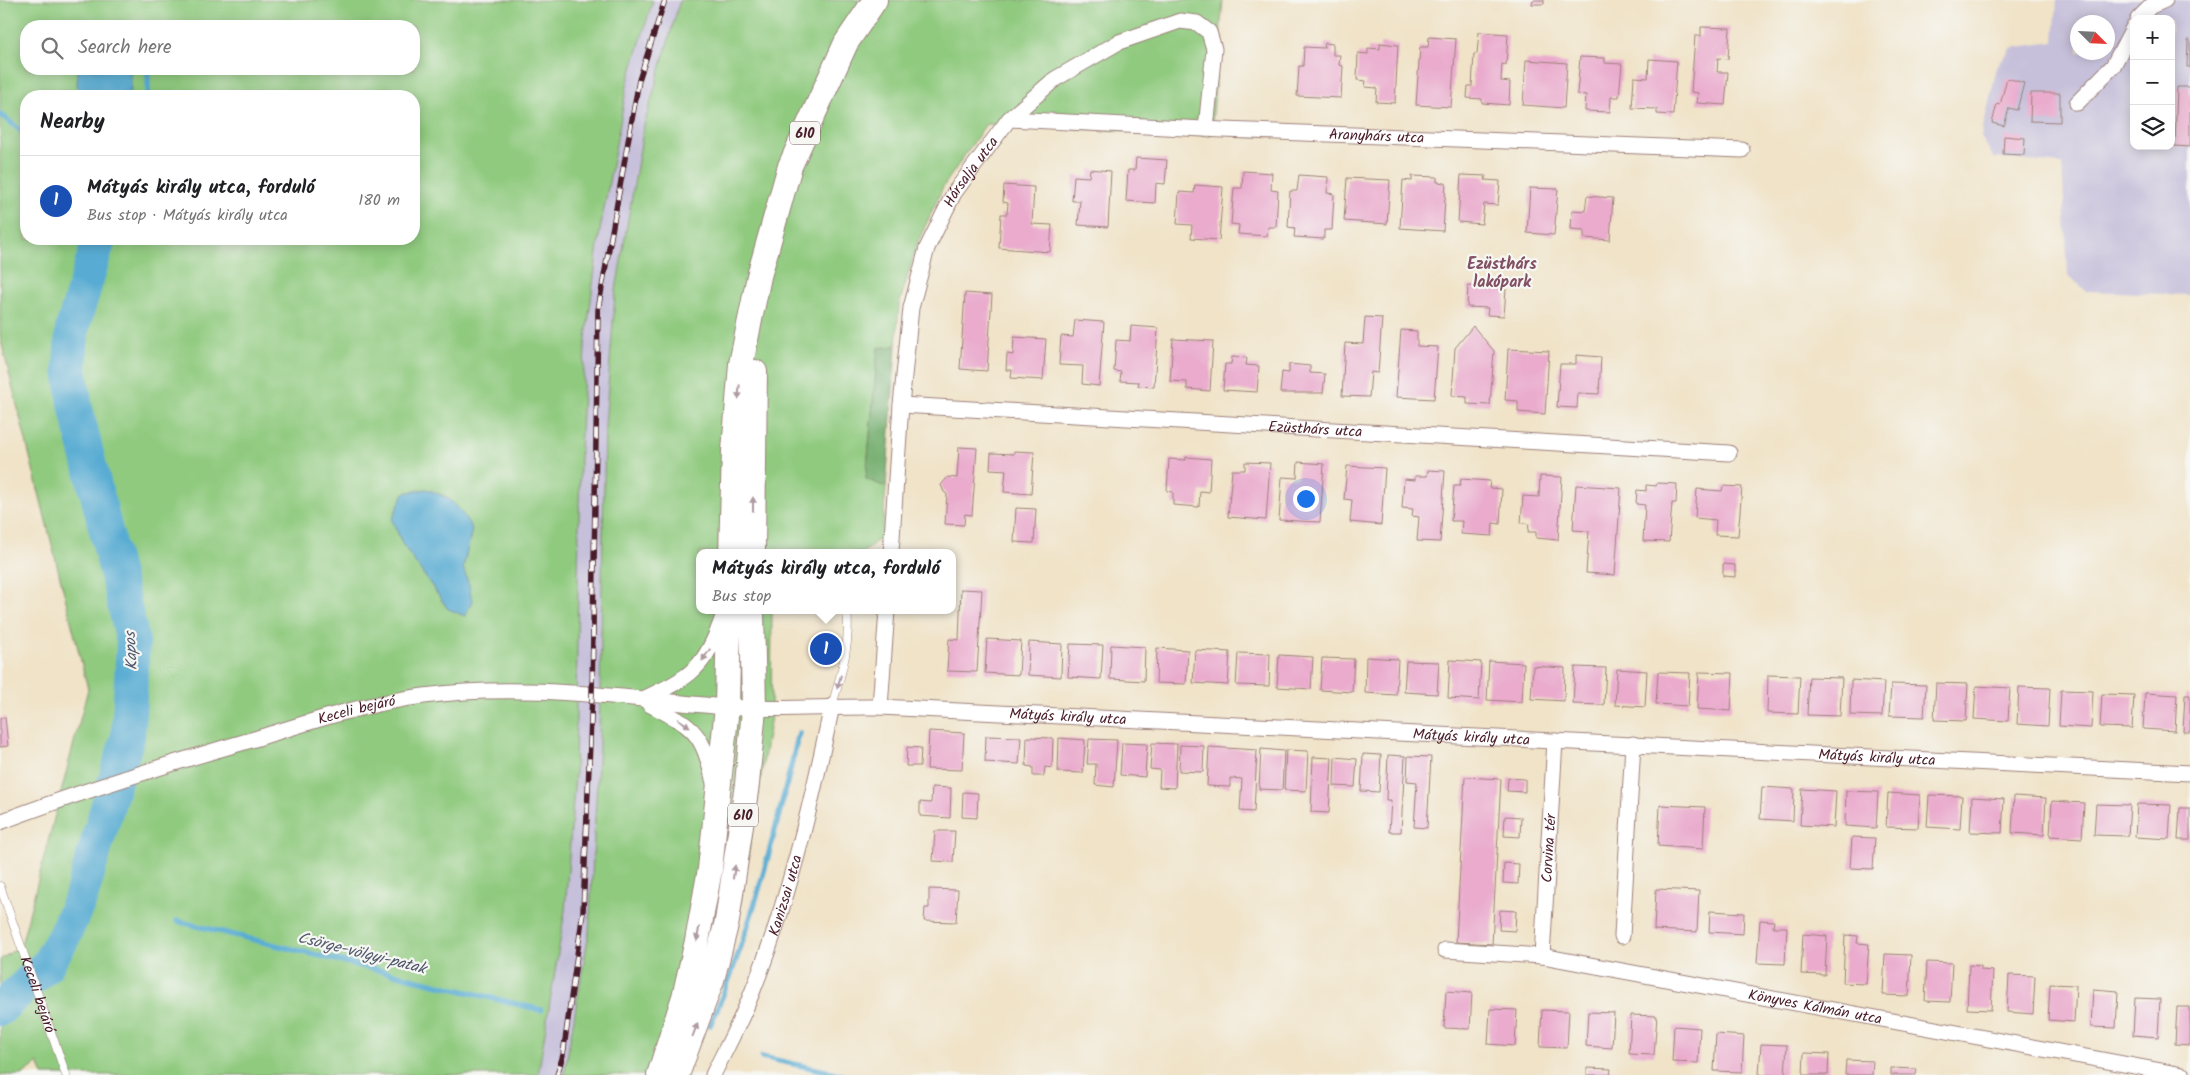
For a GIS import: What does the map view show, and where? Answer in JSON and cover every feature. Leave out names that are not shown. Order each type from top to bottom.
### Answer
[{"type":"main road","name":"610","points":[[731,549],[734,452],[741,364],[759,276],[790,166],[846,43],[875,0]]},
{"type":"main road","name":"610","points":[[752,549],[753,446],[759,276]]},
{"type":"main road","name":"610","points":[[659,1075],[684,997],[697,941],[710,869],[727,707],[729,614]]},
{"type":"main road","name":"610","points":[[677,1075],[720,955],[739,842],[754,709],[752,614]]},
{"type":"street","points":[[2142,15],[2151,6],[2165,0]]},
{"type":"street","name":"Hársalja utca","points":[[891,549],[901,405],[912,308],[928,248],[954,193],[1009,119],[1055,79],[1119,42],[1180,20],[1198,23],[1209,32],[1214,49],[1206,129]]},
{"type":"street","points":[[2077,103],[2113,66],[2130,34]]},
{"type":"street","name":"Aranyhárs utca","points":[[1009,119],[1206,129],[1742,150]]},
{"type":"street","name":"Ezüsthárs utca","points":[[901,405],[1729,453]]},
{"type":"street","points":[[641,699],[679,682],[697,667],[714,642],[724,614]]},
{"type":"street","points":[[880,707],[887,614]]},
{"type":"street","name":"Keceli bejáró","points":[[0,822],[85,790],[154,768],[356,708],[425,695],[514,690],[754,709]]},
{"type":"street","points":[[641,699],[689,726],[703,745],[718,802]]},
{"type":"street","name":"Mátyás király utca","points":[[754,709],[832,706],[880,707],[2190,773]]},
{"type":"street","name":"Kanizsai utca","points":[[713,1075],[749,1000],[783,903],[812,799],[832,706]]},
{"type":"street","name":"Corvina tér","points":[[1542,956],[1555,741]]},
{"type":"street","points":[[1622,936],[1633,744]]},
{"type":"street","name":"Könyves Kálmán utca","points":[[1446,950],[1542,956],[2183,1075]]},
{"type":"lane","points":[[832,706],[846,657],[849,627],[847,614]]},
{"type":"lane","name":"Keceli bejáró","points":[[0,886],[66,1075]]},
{"type":"shaded area","points":[[653,0],[680,0],[644,125],[615,296],[605,426],[599,744],[589,933],[564,1075],[538,1075],[565,910],[575,774],[580,454],[585,346],[600,230],[627,85]]},
{"type":"shaded area","points":[[2057,0],[2190,0],[2190,295],[2086,291],[2068,275],[2062,164],[1994,158],[1981,137],[1997,67],[2011,48],[2054,42]]},
{"type":"green space","points":[[0,0],[653,0],[627,85],[600,230],[585,346],[580,454],[575,774],[565,910],[538,1075],[43,1075],[38,1063],[22,1075],[0,1075],[0,960],[21,945],[88,689],[0,337]],"holes":[[[426,489],[447,497],[472,529],[463,568],[448,609],[403,545],[392,520],[404,493]]]},
{"type":"green space","points":[[680,0],[1223,0],[1211,135],[986,124],[943,187],[917,244],[899,305],[896,346],[878,348],[866,479],[886,487],[882,536],[867,549],[696,549],[696,614],[772,614],[771,716],[736,928],[684,1075],[564,1075],[589,933],[599,744],[605,426],[615,296],[644,125]]},
{"type":"green space","points":[[896,346],[886,487],[866,479],[878,348]]},
{"type":"water","points":[[78,75],[131,75],[130,90],[78,90]]},
{"type":"water","points":[[426,489],[454,503],[472,529],[463,568],[472,601],[465,616],[448,609],[403,545],[392,520],[404,493]]},
{"type":"building","points":[[1533,0],[1544,0],[1544,4],[1532,4]]},
{"type":"building","points":[[1701,27],[1730,28],[1728,59],[1718,58],[1717,72],[1728,72],[1725,105],[1697,103],[1698,93],[1691,92],[1695,36],[1701,36]]},
{"type":"building","points":[[1479,32],[1508,34],[1506,65],[1502,64],[1501,81],[1510,82],[1509,105],[1482,103],[1482,99],[1467,98],[1468,86],[1472,86],[1474,54],[1477,54]]},
{"type":"building","points":[[1429,37],[1456,39],[1451,107],[1416,105],[1420,47],[1428,47]]},
{"type":"building","points":[[2188,40],[2190,40],[2190,67],[2187,67]]},
{"type":"building","points":[[1325,43],[1333,44],[1333,55],[1340,55],[1339,65],[1343,66],[1341,98],[1297,96],[1299,66],[1303,66],[1304,47],[1324,48]]},
{"type":"building","points":[[1380,43],[1398,45],[1395,103],[1376,102],[1377,88],[1365,87],[1366,81],[1357,80],[1358,53],[1368,54],[1368,48],[1380,49]]},
{"type":"building","points":[[1580,57],[1605,58],[1605,63],[1622,64],[1619,97],[1611,97],[1610,112],[1585,111],[1586,95],[1577,94]]},
{"type":"building","points":[[1649,59],[1677,61],[1673,115],[1657,114],[1657,109],[1632,108],[1634,77],[1648,78]]},
{"type":"building","points":[[1526,60],[1567,63],[1564,108],[1523,105]]},
{"type":"building","points":[[2007,78],[2024,83],[2017,110],[2009,108],[2004,126],[1992,123],[1997,104],[2000,105]]},
{"type":"building","points":[[2177,87],[2190,87],[2190,147],[2175,146]]},
{"type":"building","points":[[2031,93],[2060,93],[2060,122],[2030,121]]},
{"type":"building","points":[[2004,136],[2025,138],[2024,155],[2003,154]]},
{"type":"building","points":[[1136,158],[1167,160],[1165,184],[1156,183],[1155,203],[1126,201],[1128,170],[1135,170]]},
{"type":"building","points":[[1090,169],[1111,171],[1108,227],[1078,225],[1080,201],[1072,201],[1074,176],[1089,177]]},
{"type":"building","points":[[1243,171],[1272,173],[1271,190],[1278,191],[1276,227],[1268,227],[1267,236],[1238,234],[1239,225],[1231,224],[1234,188],[1242,188]]},
{"type":"building","points":[[1299,175],[1328,177],[1327,193],[1334,194],[1332,230],[1324,230],[1324,239],[1294,237],[1295,228],[1288,227],[1290,191],[1297,191]]},
{"type":"building","points":[[1461,175],[1486,176],[1485,180],[1500,181],[1498,205],[1484,204],[1482,224],[1458,222]]},
{"type":"building","points":[[1412,176],[1437,177],[1437,182],[1446,183],[1443,231],[1400,228],[1403,180],[1412,181]]},
{"type":"building","points":[[1347,178],[1390,180],[1387,224],[1344,221]]},
{"type":"building","points":[[1004,185],[1034,187],[1032,224],[1052,225],[1050,252],[999,248],[1001,214],[1007,214],[1008,203],[1003,202]]},
{"type":"building","points":[[1195,185],[1223,187],[1219,240],[1191,238],[1192,225],[1177,224],[1179,192],[1194,193]]},
{"type":"building","points":[[1530,188],[1558,189],[1554,235],[1527,233]]},
{"type":"building","points":[[1587,196],[1613,198],[1610,240],[1584,238],[1584,230],[1571,229],[1572,210],[1585,211]]},
{"type":"building","points":[[1468,286],[1506,289],[1504,316],[1487,315],[1488,308],[1467,307]]},
{"type":"building","points":[[965,293],[992,295],[987,371],[960,369]]},
{"type":"building","points":[[1365,317],[1382,318],[1378,373],[1371,372],[1369,397],[1342,396],[1345,343],[1363,344]]},
{"type":"building","points":[[1075,320],[1104,322],[1099,386],[1082,384],[1083,366],[1059,365],[1061,336],[1073,337]]},
{"type":"building","points":[[1131,326],[1158,328],[1154,387],[1138,386],[1139,382],[1120,381],[1121,372],[1114,371],[1116,340],[1130,341]]},
{"type":"building","points":[[1473,326],[1494,351],[1490,405],[1467,404],[1467,397],[1452,396],[1455,348]]},
{"type":"building","points":[[1401,330],[1417,331],[1417,346],[1438,347],[1434,399],[1396,397]]},
{"type":"building","points":[[1014,337],[1046,339],[1043,380],[1011,378],[1012,370],[1006,370],[1007,354],[1013,355]]},
{"type":"building","points":[[1173,339],[1213,341],[1210,391],[1187,389],[1187,382],[1170,381]]},
{"type":"building","points":[[1508,349],[1549,351],[1545,414],[1518,412],[1518,401],[1505,400]]},
{"type":"building","points":[[1576,355],[1601,357],[1599,394],[1578,393],[1577,408],[1557,407],[1560,364],[1576,364]]},
{"type":"building","points":[[1232,357],[1247,358],[1246,365],[1259,366],[1257,392],[1223,390],[1225,364],[1231,364]]},
{"type":"building","points":[[1289,364],[1310,366],[1310,373],[1325,374],[1323,393],[1280,393],[1282,372],[1289,373]]},
{"type":"building","points":[[959,447],[977,448],[972,515],[965,514],[964,525],[945,524],[947,494],[941,485],[948,477],[957,478]]},
{"type":"building","points":[[1014,451],[1034,452],[1031,494],[1004,492],[1006,470],[990,469],[991,453],[1014,454]]},
{"type":"building","points":[[1186,457],[1211,459],[1209,492],[1200,491],[1199,507],[1173,505],[1173,492],[1167,491],[1169,459],[1186,460]]},
{"type":"building","points":[[1245,462],[1270,463],[1266,520],[1228,517],[1232,470],[1245,470]]},
{"type":"building","points":[[1298,462],[1324,464],[1320,522],[1279,520],[1282,477],[1297,478]]},
{"type":"building","points":[[1347,466],[1385,468],[1381,525],[1350,522],[1352,500],[1344,499]]},
{"type":"building","points":[[1428,470],[1445,471],[1440,542],[1417,541],[1419,517],[1412,516],[1413,509],[1402,508],[1404,479],[1415,480],[1415,476],[1427,476]]},
{"type":"building","points":[[1540,476],[1562,477],[1558,540],[1536,538],[1536,532],[1528,532],[1529,524],[1521,523],[1523,496],[1539,497]]},
{"type":"building","points":[[1461,479],[1490,481],[1489,488],[1502,489],[1500,524],[1493,523],[1492,536],[1461,534],[1462,521],[1451,521],[1454,486],[1460,486]]},
{"type":"building","points":[[1657,483],[1677,484],[1676,503],[1672,503],[1669,542],[1643,541],[1645,505],[1636,504],[1637,490],[1646,491],[1646,485],[1656,486]]},
{"type":"building","points":[[1576,485],[1621,488],[1615,575],[1586,573],[1589,531],[1573,530]]},
{"type":"building","points":[[1723,486],[1742,487],[1738,536],[1715,535],[1716,520],[1695,518],[1697,489],[1722,491]]},
{"type":"building","points":[[1016,508],[1036,509],[1034,543],[1014,542]]},
{"type":"building","points":[[1723,564],[1735,565],[1735,577],[1723,576]]},
{"type":"building","points":[[961,589],[982,590],[977,672],[947,671],[949,639],[959,640]]},
{"type":"building","points":[[987,639],[1021,641],[1019,675],[985,673]]},
{"type":"building","points":[[1029,642],[1062,644],[1061,677],[1028,675]]},
{"type":"building","points":[[1070,644],[1103,645],[1101,679],[1068,677]]},
{"type":"building","points":[[1111,645],[1145,647],[1144,681],[1110,679]]},
{"type":"building","points":[[1157,648],[1188,650],[1186,684],[1156,683]]},
{"type":"building","points":[[1195,650],[1230,652],[1228,685],[1193,683]]},
{"type":"building","points":[[1238,653],[1270,654],[1269,686],[1236,685]]},
{"type":"building","points":[[1279,655],[1313,657],[1311,689],[1277,687]]},
{"type":"building","points":[[1366,657],[1398,659],[1396,695],[1365,693]]},
{"type":"building","points":[[1322,658],[1354,659],[1352,692],[1320,690]]},
{"type":"building","points":[[1450,660],[1481,662],[1479,700],[1448,698]]},
{"type":"building","points":[[1406,661],[1439,662],[1437,694],[1404,692]]},
{"type":"building","points":[[1489,661],[1524,663],[1522,702],[1487,700]]},
{"type":"building","points":[[1533,666],[1565,668],[1564,701],[1531,699]]},
{"type":"building","points":[[1575,667],[1606,668],[1604,705],[1573,704]]},
{"type":"building","points":[[1617,669],[1647,671],[1645,707],[1615,705]]},
{"type":"building","points":[[1658,672],[1690,673],[1688,706],[1656,704]]},
{"type":"building","points":[[1699,672],[1733,673],[1731,711],[1697,709]]},
{"type":"building","points":[[1768,675],[1800,676],[1798,714],[1767,713]]},
{"type":"building","points":[[1809,677],[1842,678],[1840,716],[1807,715]]},
{"type":"building","points":[[1851,680],[1884,682],[1882,716],[1850,715]]},
{"type":"building","points":[[1936,683],[1968,684],[1966,721],[1934,720]]},
{"type":"building","points":[[1891,684],[1926,685],[1924,717],[1889,716]]},
{"type":"building","points":[[1976,686],[2010,688],[2008,721],[1974,719]]},
{"type":"building","points":[[2019,687],[2050,688],[2048,726],[2017,724]]},
{"type":"building","points":[[2061,690],[2093,691],[2091,728],[2059,726]]},
{"type":"building","points":[[2145,693],[2177,695],[2175,731],[2143,729]]},
{"type":"building","points":[[2102,694],[2134,695],[2132,728],[2100,727]]},
{"type":"building","points":[[2185,695],[2190,695],[2190,732],[2183,732]]},
{"type":"building","points":[[5,717],[8,746],[0,747],[0,718]]},
{"type":"building","points":[[929,731],[964,733],[962,770],[927,769]]},
{"type":"building","points":[[986,736],[1021,737],[1019,764],[985,762]]},
{"type":"building","points":[[1027,737],[1053,738],[1052,768],[1045,767],[1044,776],[1033,776],[1033,767],[1026,766]]},
{"type":"building","points":[[1059,738],[1085,740],[1083,773],[1058,772]]},
{"type":"building","points":[[1089,739],[1117,740],[1114,787],[1095,785],[1096,764],[1087,764]]},
{"type":"building","points":[[1122,743],[1147,744],[1145,777],[1120,775]]},
{"type":"building","points":[[1152,743],[1177,744],[1175,788],[1159,787],[1160,770],[1150,769]]},
{"type":"building","points":[[1180,745],[1204,746],[1203,772],[1179,771]]},
{"type":"building","points":[[907,747],[921,748],[920,766],[906,766]]},
{"type":"building","points":[[1209,747],[1257,750],[1254,812],[1240,811],[1242,779],[1230,778],[1230,787],[1207,786]]},
{"type":"building","points":[[1261,749],[1284,751],[1282,790],[1259,789]]},
{"type":"building","points":[[1286,750],[1308,751],[1306,791],[1284,790]]},
{"type":"building","points":[[1363,754],[1381,755],[1379,792],[1361,791]]},
{"type":"building","points":[[1388,755],[1405,756],[1401,832],[1389,832],[1391,800],[1386,800]]},
{"type":"building","points":[[1408,756],[1431,757],[1427,828],[1414,827],[1417,782],[1407,781]]},
{"type":"building","points":[[1313,757],[1332,758],[1329,813],[1311,812]]},
{"type":"building","points":[[1335,757],[1357,759],[1355,787],[1334,786]]},
{"type":"building","points":[[1465,777],[1501,779],[1492,944],[1456,942]]},
{"type":"building","points":[[1508,778],[1525,779],[1525,792],[1507,791]]},
{"type":"building","points":[[932,787],[951,788],[950,818],[920,816],[920,802],[931,803]]},
{"type":"building","points":[[1762,787],[1794,789],[1793,821],[1760,819]]},
{"type":"building","points":[[1802,789],[1836,791],[1834,827],[1800,825]]},
{"type":"building","points":[[1846,791],[1878,792],[1876,828],[1845,826]]},
{"type":"building","points":[[963,792],[978,793],[977,818],[962,817]]},
{"type":"building","points":[[1888,793],[1920,795],[1918,828],[1886,827]]},
{"type":"building","points":[[1929,795],[1962,796],[1960,829],[1927,827]]},
{"type":"building","points":[[2014,796],[2046,798],[2044,835],[2012,833]]},
{"type":"building","points":[[1972,797],[2004,799],[2002,833],[1970,832]]},
{"type":"building","points":[[2052,801],[2084,803],[2082,838],[2050,836]]},
{"type":"building","points":[[2096,804],[2130,805],[2128,836],[2094,835]]},
{"type":"building","points":[[2137,804],[2171,805],[2169,839],[2135,837]]},
{"type":"building","points":[[1660,805],[1705,807],[1703,849],[1658,846]]},
{"type":"building","points":[[2180,808],[2190,808],[2190,840],[2178,840]]},
{"type":"building","points":[[1505,816],[1521,817],[1520,837],[1504,836]]},
{"type":"building","points":[[935,831],[955,831],[953,862],[933,861]]},
{"type":"building","points":[[1852,837],[1875,838],[1873,869],[1850,868]]},
{"type":"building","points":[[1504,863],[1519,864],[1518,884],[1503,883]]},
{"type":"building","points":[[929,889],[958,890],[956,922],[924,921],[925,908],[929,908]]},
{"type":"building","points":[[1656,889],[1699,891],[1697,932],[1654,930]]},
{"type":"building","points":[[1500,910],[1516,911],[1515,931],[1499,930]]},
{"type":"building","points":[[1710,911],[1744,913],[1743,934],[1709,932]]},
{"type":"building","points":[[1760,920],[1774,921],[1773,927],[1787,927],[1785,964],[1757,963]]},
{"type":"building","points":[[1803,934],[1827,936],[1825,975],[1801,974]]},
{"type":"building","points":[[1845,935],[1858,936],[1857,943],[1869,944],[1866,984],[1843,983]]},
{"type":"building","points":[[1885,954],[1911,955],[1909,996],[1883,995]]},
{"type":"building","points":[[1927,962],[1952,963],[1950,1002],[1925,1001]]},
{"type":"building","points":[[1969,965],[1981,966],[1981,970],[1993,971],[1991,1010],[1967,1009]]},
{"type":"building","points":[[2009,975],[2035,976],[2033,1014],[2007,1012]]},
{"type":"building","points":[[2050,984],[2076,985],[2074,1022],[2048,1020]]},
{"type":"building","points":[[2093,989],[2118,991],[2116,1028],[2091,1027]]},
{"type":"building","points":[[1446,991],[1472,993],[1470,1029],[1444,1028]]},
{"type":"building","points":[[2135,998],[2160,999],[2158,1037],[2133,1035]]},
{"type":"building","points":[[2177,1007],[2190,1007],[2190,1045],[2175,1044]]},
{"type":"building","points":[[1490,1009],[1517,1010],[1515,1046],[1488,1044]]},
{"type":"building","points":[[1542,1010],[1569,1011],[1567,1048],[1540,1047]]},
{"type":"building","points":[[1588,1012],[1614,1013],[1612,1048],[1586,1046]]},
{"type":"building","points":[[1631,1015],[1657,1016],[1654,1055],[1629,1054]]},
{"type":"building","points":[[1674,1026],[1700,1028],[1698,1063],[1672,1062]]},
{"type":"building","points":[[1716,1034],[1744,1036],[1742,1072],[1714,1071]]},
{"type":"building","points":[[1761,1044],[1787,1045],[1785,1075],[1759,1075]]},
{"type":"building","points":[[1804,1053],[1829,1054],[1828,1075],[1803,1075]]},
{"type":"building","points":[[1846,1060],[1873,1061],[1872,1075],[1845,1075]]},
{"type":"building","points":[[1587,1068],[1611,1069],[1610,1075],[1587,1075]]},
{"type":"building","points":[[1891,1068],[1917,1069],[1916,1075],[1891,1075]]},
{"type":"waterway","points":[[148,75],[148,90]]},
{"type":"waterway","points":[[0,114],[20,130]]},
{"type":"waterway","name":"Kapos","points":[[0,1009],[47,965],[63,938],[81,897],[128,736],[133,641],[76,409],[70,369],[72,329],[97,245]]},
{"type":"waterway","points":[[710,1025],[725,990],[750,918],[799,733]]},
{"type":"waterway","name":"Csörge-völgyi-patak","points":[[81,897],[91,900]]},
{"type":"waterway","name":"Csörge-völgyi-patak","points":[[177,921],[541,1010]]},
{"type":"waterway","name":"Csörge-völgyi-patak","points":[[762,1057],[843,1075]]},
{"type":"railway","points":[[557,1075],[563,1055],[583,912],[592,694],[598,310],[639,80],[665,0]]},
{"type":"place","name":"Mátyás király utca, forduló","points":[[826,649]]},
{"type":"district","name":"Ezüsthárs lakópark","points":[[1502,272]]}]
